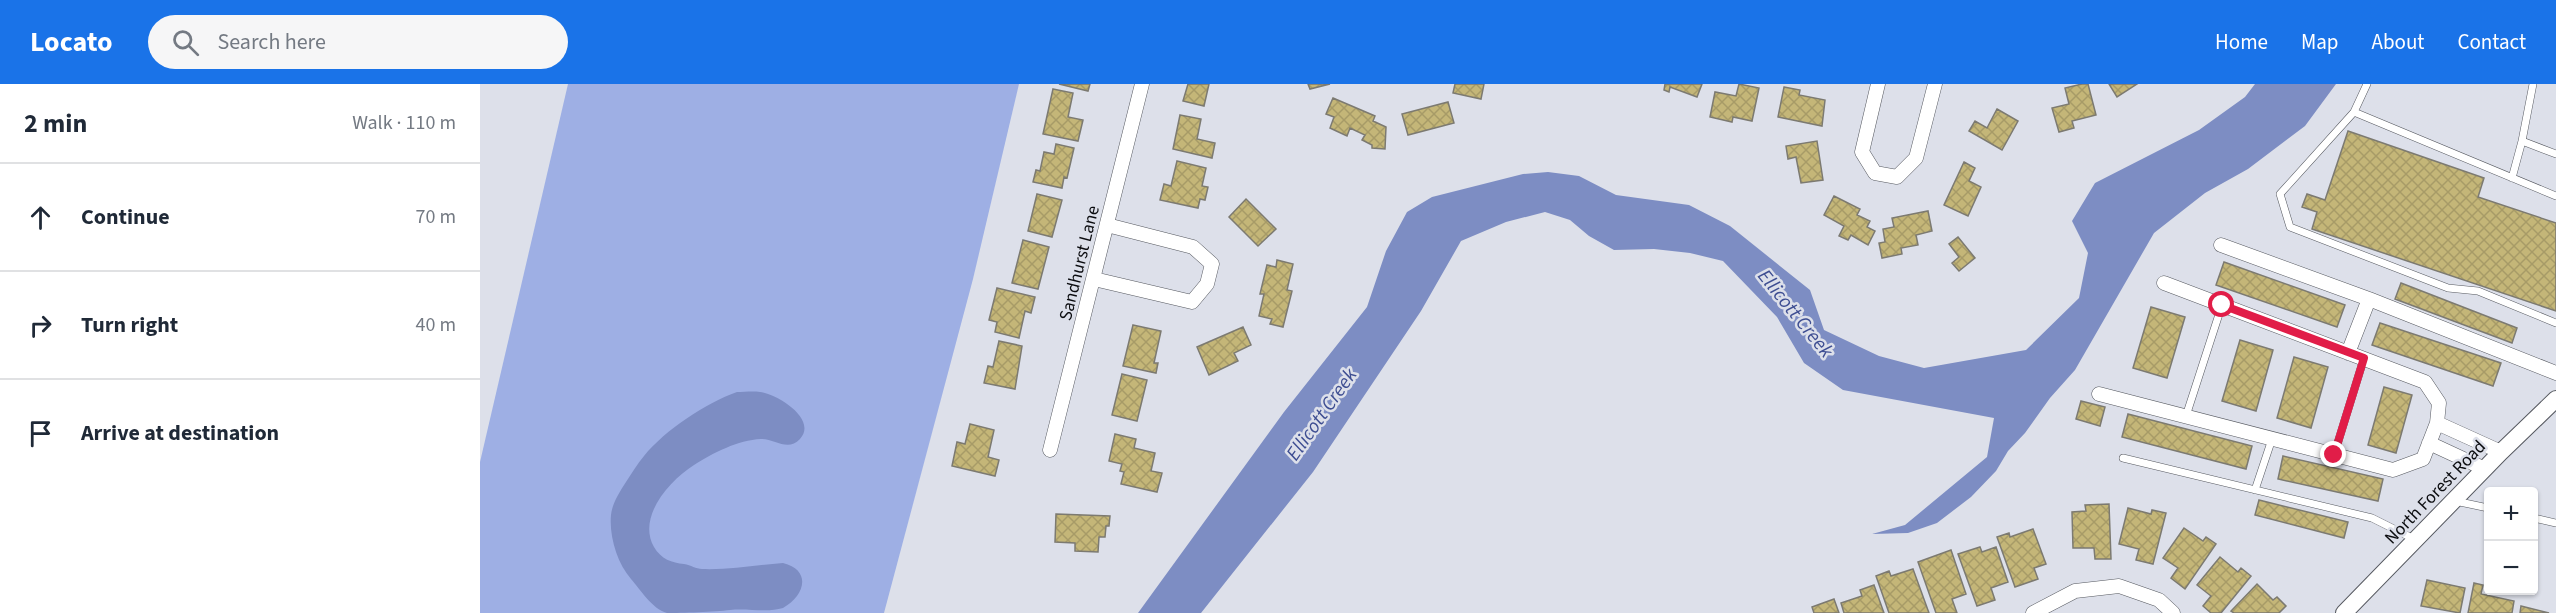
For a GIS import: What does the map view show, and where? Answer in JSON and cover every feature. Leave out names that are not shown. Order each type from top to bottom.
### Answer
[{"type":"street","name":"Sandhurst Lane","points":[[1050,450],[1142,84]]},
{"type":"street","points":[[1878,84],[1862,152],[1875,173],[1898,177],[1916,158],[1935,84]]},
{"type":"street","points":[[1094,279],[1192,302],[1207,284],[1212,264],[1193,247],[1107,225]]},
{"type":"street","points":[[2221,244],[2369,299],[2556,373]]},
{"type":"street","points":[[2099,394],[2393,470],[2423,459],[2437,423],[2439,403],[2425,382],[2164,283]]},
{"type":"street","points":[[2348,353],[2369,299]]},
{"type":"street","name":"North Forest Road","points":[[2344,613],[2556,399]]},
{"type":"street","points":[[2437,423],[2501,452]]},
{"type":"street","points":[[2429,443],[2485,469]]},
{"type":"street","points":[[2033,613],[2075,591],[2120,585],[2159,600],[2173,613]]},
{"type":"lane","points":[[2367,84],[2354,112],[2280,194],[2290,227],[2448,288],[2478,291],[2556,323]]},
{"type":"lane","points":[[2512,178],[2534,84]]},
{"type":"lane","points":[[2354,112],[2556,196]]},
{"type":"lane","points":[[2522,141],[2556,154]]},
{"type":"lane","points":[[2186,416],[2222,305]]},
{"type":"lane","points":[[2334,455],[2364,358]]},
{"type":"lane","points":[[2255,490],[2272,439]]},
{"type":"lane","points":[[2123,458],[2372,518],[2416,540]]},
{"type":"lane","points":[[2455,501],[2484,507]]},
{"type":"lane","points":[[2538,519],[2556,523]]},
{"type":"shaded area","points":[[568,84],[1019,84],[973,279],[884,613],[480,613],[480,462]]},
{"type":"water","name":"Ellicott Creek","points":[[2255,84],[2336,84],[2305,126],[2248,169],[2205,193],[2154,233],[2075,370],[2008,451],[1996,471],[1971,497],[1937,523],[1908,533],[1872,534],[1905,525],[1987,457],[1994,418],[1843,390],[1804,363],[1777,317],[1723,261],[1690,253],[1654,249],[1614,250],[1589,236],[1570,220],[1545,212],[1506,222],[1461,241],[1421,311],[1313,472],[1201,613],[1138,613],[1284,412],[1367,307],[1386,251],[1407,212],[1432,197],[1523,174],[1548,172],[1579,176],[1616,195],[1689,205],[1730,226],[1810,290],[1824,330],[1879,356],[1924,368],[2026,350],[2079,298],[2088,253],[2072,221],[2095,183],[2199,130],[2245,97]]},
{"type":"water","points":[[737,392],[760,392],[785,402],[800,416],[804,424],[804,431],[800,439],[786,445],[761,439],[752,440],[717,452],[694,465],[675,480],[658,501],[650,524],[650,536],[657,551],[671,561],[700,569],[783,563],[798,571],[802,577],[802,584],[796,597],[783,608],[667,613],[656,607],[626,573],[615,549],[611,532],[613,506],[639,462],[653,446],[674,427],[699,410]]},
{"type":"building","points":[[1059,84],[1090,84],[1088,91]]},
{"type":"building","points":[[1188,84],[1209,84],[1204,106],[1183,101]]},
{"type":"building","points":[[1308,84],[1330,84],[1310,89]]},
{"type":"building","points":[[1455,84],[1484,84],[1481,99],[1453,93]]},
{"type":"building","points":[[1665,84],[1702,84],[1697,97],[1670,87],[1669,92],[1664,90]]},
{"type":"building","points":[[1739,84],[1759,88],[1752,121],[1733,117],[1732,122],[1710,117],[1715,92],[1736,96]]},
{"type":"building","points":[[2088,84],[2096,115],[2072,121],[2074,128],[2059,132],[2052,108],[2069,104],[2065,88]]},
{"type":"building","points":[[2109,84],[2137,84],[2117,97]]},
{"type":"building","points":[[1784,87],[1800,90],[1799,95],[1825,100],[1822,126],[1778,117]]},
{"type":"building","points":[[1053,89],[1073,93],[1068,117],[1083,120],[1078,141],[1043,134]]},
{"type":"building","points":[[1333,98],[1375,116],[1373,121],[1386,127],[1385,149],[1372,148],[1372,145],[1362,140],[1365,135],[1350,128],[1347,136],[1330,128],[1334,117],[1326,114]]},
{"type":"building","points":[[1448,102],[1454,123],[1408,135],[1402,114]]},
{"type":"building","points":[[1997,109],[2018,121],[2002,150],[1969,131],[1975,121],[1987,128]]},
{"type":"building","points":[[1180,115],[1201,119],[1197,139],[1215,143],[1212,158],[1173,149]]},
{"type":"building","points":[[2348,131],[2484,178],[2478,197],[2556,223],[2556,311],[2312,229],[2317,212],[2302,207],[2307,194],[2325,200]]},
{"type":"building","points":[[1817,141],[1823,180],[1801,183],[1796,157],[1788,159],[1786,146]]},
{"type":"building","points":[[1056,144],[1074,148],[1067,178],[1064,177],[1062,188],[1033,182],[1036,170],[1040,171],[1044,152],[1054,154]]},
{"type":"building","points":[[1177,161],[1206,168],[1202,186],[1208,187],[1205,200],[1200,199],[1198,208],[1160,200],[1164,184],[1171,186]]},
{"type":"building","points":[[1964,162],[1975,168],[1969,181],[1981,187],[1968,216],[1944,205]]},
{"type":"building","points":[[1037,194],[1062,200],[1052,237],[1028,231]]},
{"type":"building","points":[[1834,196],[1860,209],[1857,215],[1870,221],[1867,227],[1875,231],[1868,245],[1851,235],[1848,240],[1839,236],[1844,226],[1824,215]]},
{"type":"building","points":[[1246,199],[1276,229],[1258,246],[1229,217]]},
{"type":"building","points":[[1928,211],[1932,231],[1916,235],[1918,245],[1901,248],[1902,254],[1882,258],[1879,243],[1885,242],[1883,229],[1894,227],[1892,218]]},
{"type":"building","points":[[1958,237],[1975,258],[1959,271],[1952,263],[1959,257],[1949,244]]},
{"type":"building","points":[[1023,240],[1049,247],[1038,289],[1012,283]]},
{"type":"building","points":[[1277,260],[1293,264],[1287,290],[1292,291],[1283,327],[1270,324],[1272,319],[1259,316],[1264,294],[1260,294],[1267,265],[1276,267]]},
{"type":"building","points":[[2224,262],[2345,305],[2337,327],[2216,285]]},
{"type":"building","points":[[2401,283],[2517,328],[2512,343],[2395,299]]},
{"type":"building","points":[[997,288],[1035,297],[1031,313],[1025,311],[1019,338],[995,332],[997,322],[989,320]]},
{"type":"building","points":[[2151,307],[2185,317],[2167,378],[2133,368]]},
{"type":"building","points":[[2380,323],[2501,363],[2493,386],[2372,345]]},
{"type":"building","points":[[1133,325],[1161,331],[1154,363],[1158,363],[1156,373],[1123,366]]},
{"type":"building","points":[[1243,327],[1251,345],[1234,353],[1238,361],[1209,375],[1197,347]]},
{"type":"building","points":[[2240,340],[2273,350],[2256,411],[2222,401]]},
{"type":"building","points":[[999,341],[1022,346],[1015,389],[984,383],[988,366],[993,367]]},
{"type":"building","points":[[2294,357],[2328,367],[2311,428],[2277,418]]},
{"type":"building","points":[[1122,374],[1147,380],[1137,421],[1112,415]]},
{"type":"building","points":[[2384,387],[2412,395],[2396,453],[2368,445]]},
{"type":"building","points":[[2081,401],[2105,407],[2100,426],[2076,419]]},
{"type":"building","points":[[2128,414],[2252,446],[2246,469],[2122,437]]},
{"type":"building","points":[[970,424],[994,430],[988,457],[999,460],[995,476],[952,466],[957,442],[965,444]]},
{"type":"building","points":[[1115,434],[1136,439],[1134,448],[1155,453],[1151,471],[1162,473],[1157,492],[1121,484],[1124,472],[1120,471],[1122,464],[1109,461]]},
{"type":"building","points":[[2283,456],[2383,479],[2378,501],[2278,479]]},
{"type":"building","points":[[2259,500],[2348,522],[2344,538],[2255,515]]},
{"type":"building","points":[[2109,504],[2111,559],[2095,559],[2094,548],[2073,548],[2072,512],[2086,511],[2085,505]]},
{"type":"building","points":[[2128,508],[2151,514],[2152,510],[2166,513],[2153,564],[2136,560],[2139,549],[2119,544]]},
{"type":"building","points":[[1056,514],[1110,516],[1105,537],[1099,537],[1098,552],[1075,551],[1075,543],[1055,542]]},
{"type":"building","points":[[2184,528],[2203,541],[2206,537],[2216,544],[2185,589],[2171,578],[2178,568],[2163,558]]},
{"type":"building","points":[[2033,529],[2046,564],[2034,568],[2038,579],[2015,587],[1997,537],[2009,533],[2010,537]]},
{"type":"building","points":[[1980,547],[1982,552],[1996,547],[2008,582],[1991,588],[1995,600],[1977,606],[1958,554]]},
{"type":"building","points":[[1951,550],[1966,594],[1952,599],[1957,613],[1936,613],[1918,562]]},
{"type":"building","points":[[2220,557],[2238,572],[2241,568],[2251,576],[2221,613],[2211,613],[2203,606],[2211,596],[2197,585]]},
{"type":"building","points":[[1913,569],[1929,613],[1889,613],[1876,576],[1889,571],[1891,576]]},
{"type":"building","points":[[2427,580],[2465,588],[2460,613],[2421,606]]},
{"type":"building","points":[[2474,583],[2483,585],[2481,594],[2514,601],[2512,613],[2468,613]]},
{"type":"building","points":[[2257,584],[2273,600],[2277,597],[2286,606],[2279,613],[2234,613],[2231,611]]},
{"type":"building","points":[[1874,585],[1884,613],[1844,613],[1841,603],[1862,596],[1860,590]]},
{"type":"building","points":[[1834,599],[1839,613],[1814,613],[1812,607]]},
{"type":"building","points":[[2521,606],[2549,613],[2520,613]]},
{"type":"route","points":[[2222,305],[2364,358],[2334,455]]}]
